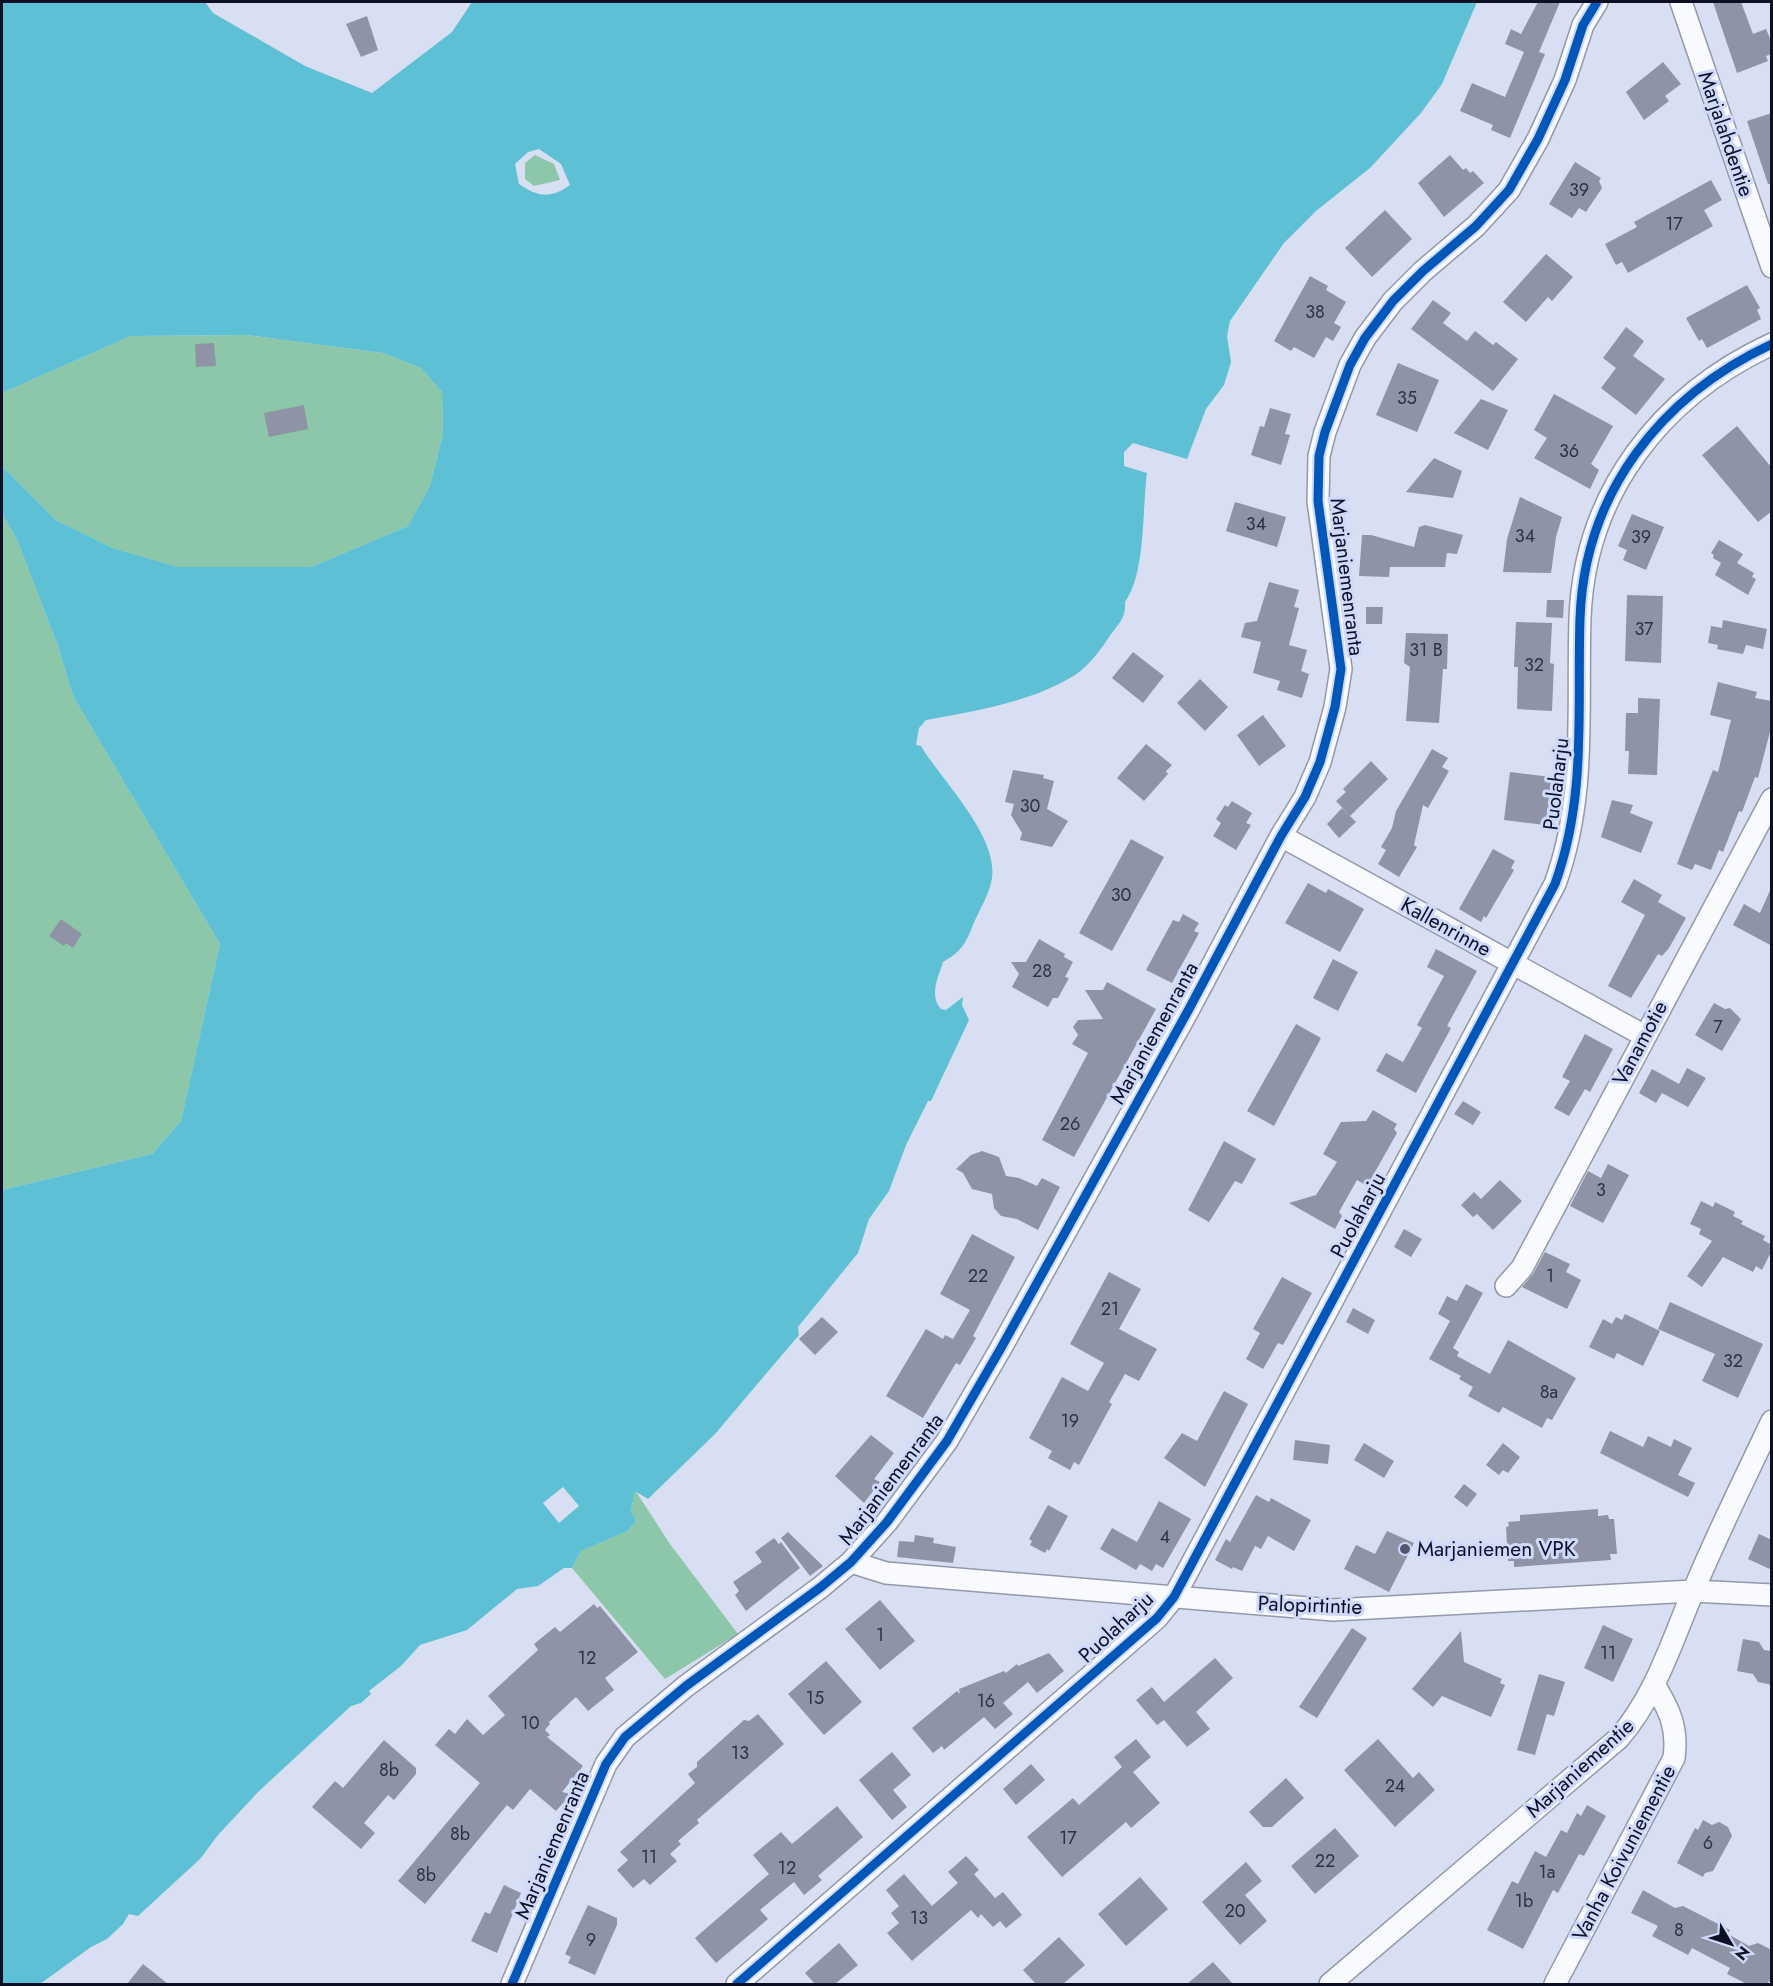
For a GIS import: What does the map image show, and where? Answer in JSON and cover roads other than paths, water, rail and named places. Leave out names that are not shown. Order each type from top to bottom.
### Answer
[{"type":"street","name":"Marjaniemenranta","points":[[512,1984],[606,1764],[625,1737],[686,1686],[821,1587],[851,1562],[887,1522],[947,1441],[1189,1009],[1281,836],[1305,797],[1320,762],[1335,707],[1341,669],[1318,501],[1319,456],[1330,416],[1350,365],[1365,338],[1393,301],[1423,271],[1476,226],[1509,190],[1538,139],[1565,80],[1583,25],[1597,2]]},
{"type":"street","name":"Marjalahdentie","points":[[1681,2],[1772,267]]},
{"type":"street","name":"Puolaharju","points":[[737,1984],[1157,1618],[1174,1597],[1555,884],[1565,856],[1575,811],[1581,723],[1580,618],[1586,557],[1598,522],[1616,483],[1639,447],[1658,425],[1700,388],[1772,344]]},
{"type":"street","name":"Vanamotie","points":[[1506,1286],[1522,1268],[1644,1035],[1772,799]]},
{"type":"street","name":"Kallenrinne","points":[[1281,836],[1644,1035]]},
{"type":"street","name":"Marjaniementie","points":[[1330,1984],[1619,1738],[1638,1716],[1655,1686],[1693,1591],[1772,1421]]},
{"type":"street","name":"Palopirtintie","points":[[851,1562],[886,1573],[1333,1610],[1693,1591],[1772,1595]]},
{"type":"street","name":"Vanha Koivuniementie","points":[[1555,1984],[1674,1758],[1675,1725],[1671,1712],[1655,1686]]},
{"type":"water","points":[[2,2],[205,2],[213,13],[305,66],[372,93],[452,32],[472,2],[1477,2],[1442,84],[1421,113],[1370,168],[1316,211],[1284,243],[1230,321],[1227,336],[1231,362],[1224,385],[1206,409],[1187,459],[1133,443],[1124,452],[1124,466],[1147,473],[1140,558],[1137,575],[1125,602],[1120,623],[1100,650],[1075,675],[1040,692],[1003,704],[926,720],[919,728],[916,745],[921,746],[977,826],[991,861],[990,888],[965,943],[943,962],[935,992],[937,1004],[941,1009],[946,1010],[963,997],[962,1005],[969,1020],[931,1101],[928,1101],[906,1145],[889,1191],[869,1219],[858,1253],[798,1327],[799,1335],[715,1434],[648,1499],[635,1491],[631,1510],[636,1521],[628,1531],[581,1551],[572,1568],[564,1568],[538,1586],[517,1589],[467,1630],[420,1645],[401,1666],[369,1691],[371,1694],[361,1703],[351,1706],[258,1792],[218,1835],[200,1859],[138,1916],[129,1914],[123,1924],[107,1939],[91,1947],[40,1984],[2,1984],[2,1190],[152,1154],[181,1121],[220,944],[73,696],[58,646],[16,537],[2,514],[2,466],[56,520],[113,548],[177,567],[311,567],[408,526],[430,486],[443,434],[442,392],[421,368],[383,353],[247,335],[131,336],[2,393]],"holes":[[[539,149],[561,164],[570,185],[557,193],[538,194],[519,184],[515,164],[528,152]]]},
{"type":"place","name":"Marjaniemen VPK","points":[[1405,1549]]}]
